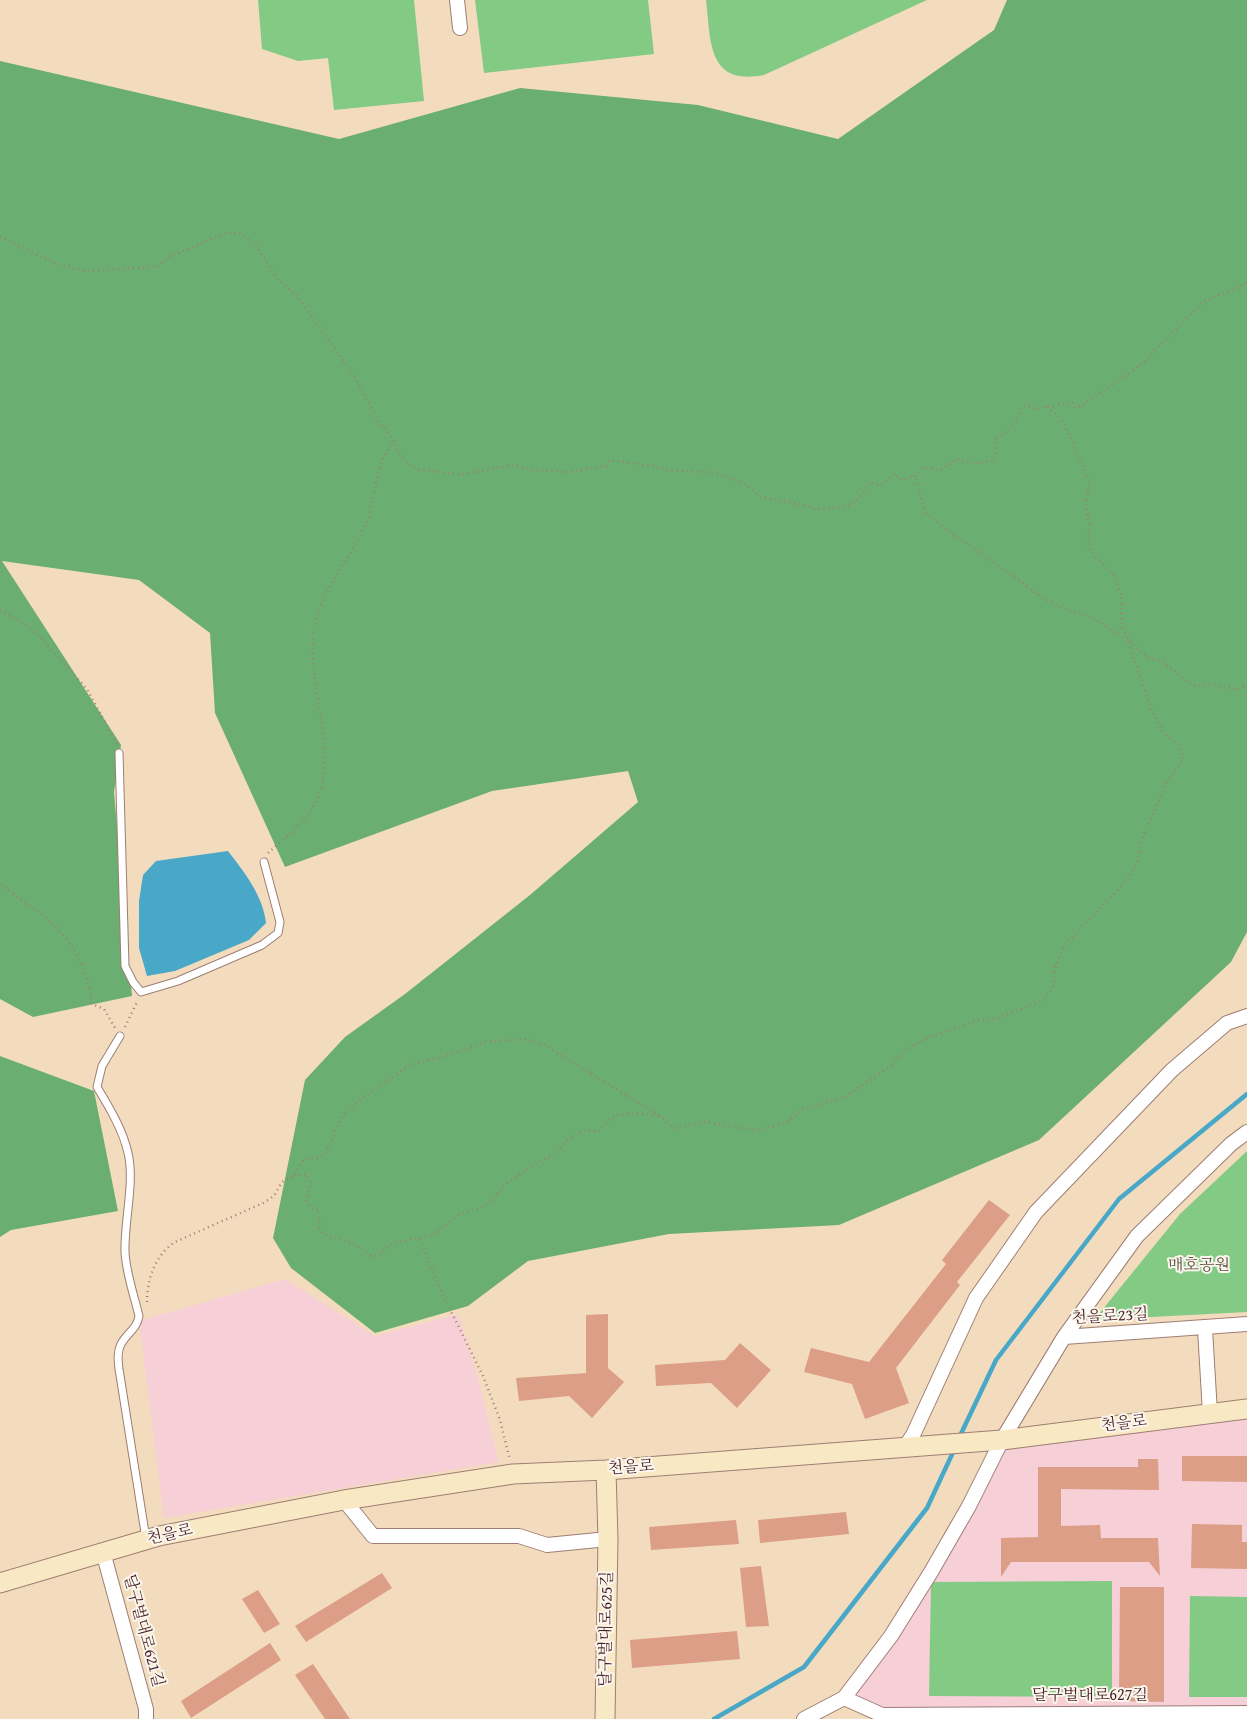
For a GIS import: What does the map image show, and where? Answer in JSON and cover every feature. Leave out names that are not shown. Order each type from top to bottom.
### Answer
[{"type":"street","points":[[457,0],[460,28]]},
{"type":"street","points":[[912,1446],[913,1435],[976,1298],[1036,1212],[1172,1070],[1227,1024],[1247,1016]]},
{"type":"street","points":[[1064,1337],[1136,1236],[1230,1144],[1247,1132]]},
{"type":"street","name":"천을로23길","points":[[844,1698],[891,1636],[969,1506],[1002,1440],[1064,1337],[1205,1329],[1247,1324]]},
{"type":"street","points":[[1205,1329],[1210,1413]]},
{"type":"street","name":"천을로","points":[[0,1583],[146,1540],[344,1500],[513,1474],[606,1470],[1002,1440],[1247,1409]]},
{"type":"street","name":"달구벌대로625길","points":[[605,1719],[608,1539],[606,1470]]},
{"type":"street","points":[[344,1500],[373,1536],[519,1536],[547,1545],[608,1539]]},
{"type":"street","name":"달구벌대로621길","points":[[103,1552],[144,1716]]},
{"type":"street","points":[[804,1719],[844,1698],[882,1715],[937,1717]]},
{"type":"street","name":"달구벌대로627길","points":[[937,1717],[1150,1716],[1247,1713]]},
{"type":"lane","points":[[119,752],[125,966],[133,982],[141,992],[178,981],[262,945],[278,933],[280,922],[264,862]]},
{"type":"lane","points":[[120,1036],[102,1066],[97,1087],[115,1119],[129,1153],[130,1183],[125,1223],[125,1254],[139,1316],[138,1325],[122,1343],[118,1352],[118,1369],[146,1540]]},
{"type":"path","points":[[0,237],[55,263],[83,272],[157,266],[169,257],[226,233],[235,232],[247,238],[256,245],[277,280],[297,296],[352,372],[377,419],[394,441],[397,450],[407,462],[416,468],[462,475],[511,465],[534,470],[569,472],[606,466],[610,460],[653,466],[665,470],[710,472],[744,483],[761,497],[809,506],[814,510],[846,507],[855,502],[870,482],[880,486],[894,474],[902,480],[915,476],[924,467],[940,470],[958,458],[973,464],[995,460],[997,438],[1015,424],[1023,405],[1036,409],[1072,402],[1075,408],[1092,400],[1142,364],[1203,302],[1247,282]]},
{"type":"path","points":[[1046,406],[1059,416],[1064,423],[1088,475],[1090,487],[1086,506],[1089,522],[1088,544],[1094,555],[1113,575],[1117,583],[1121,595],[1122,628],[1132,642],[1147,657],[1163,662],[1193,686],[1211,684],[1237,690],[1247,686]]},
{"type":"path","points":[[264,862],[265,857],[307,816],[314,806],[323,777],[322,736],[313,662],[313,639],[317,620],[329,584],[363,530],[382,462],[394,441]]},
{"type":"path","points":[[915,476],[926,512],[954,536],[1045,600],[1059,607],[1093,618],[1132,642]]},
{"type":"path","points":[[0,610],[22,622],[37,634],[87,689],[117,744],[119,752]]},
{"type":"path","points":[[294,1176],[303,1160],[324,1156],[343,1115],[399,1072],[421,1060],[443,1058],[485,1042],[519,1039],[536,1041],[660,1116],[675,1128],[704,1122],[754,1130],[784,1124],[801,1110],[847,1096],[891,1066],[906,1050],[928,1038],[977,1020],[996,1019],[1016,1012],[1048,996],[1053,988],[1055,968],[1064,946],[1128,879],[1136,865],[1142,839],[1168,781],[1184,760],[1178,744],[1165,734],[1154,714],[1130,650],[1132,642]]},
{"type":"path","points":[[0,885],[46,916],[64,934],[89,979],[92,1004],[104,1009],[120,1036]]},
{"type":"path","points":[[120,1036],[141,992]]},
{"type":"path","points":[[139,1316],[147,1304],[147,1286],[163,1250],[175,1242],[263,1203],[274,1196],[282,1182],[294,1176],[307,1175],[311,1183],[306,1200],[310,1207],[320,1211],[319,1227],[323,1234],[357,1245],[371,1256],[377,1256],[394,1243],[430,1236],[461,1214],[488,1204],[508,1182],[540,1160],[555,1155],[567,1140],[586,1130],[598,1132],[605,1121],[626,1112],[660,1116]]},
{"type":"path","points":[[420,1239],[441,1291],[484,1376],[500,1420],[513,1474]]},
{"type":"shaded area","points":[[285,1279],[375,1336],[458,1314],[481,1388],[499,1462],[164,1518],[139,1321]]},
{"type":"shaded area","points":[[1247,1409],[1247,1713],[882,1715],[844,1698],[1002,1440]]},
{"type":"green space","points":[[258,0],[414,0],[424,101],[334,110],[328,58],[298,61],[262,49]]},
{"type":"green space","points":[[475,0],[648,0],[654,54],[484,73]]},
{"type":"green space","points":[[706,0],[927,0],[764,75],[745,77],[732,74],[722,67],[716,57],[709,31]]},
{"type":"green space","points":[[1007,0],[1247,0],[1247,932],[1231,962],[1039,1140],[839,1225],[669,1234],[528,1261],[468,1306],[375,1333],[291,1268],[273,1238],[305,1080],[345,1037],[405,994],[530,895],[638,802],[628,771],[492,791],[285,867],[215,713],[210,633],[139,580],[2,561],[121,745],[114,792],[132,996],[33,1017],[0,999],[0,61],[339,139],[520,88],[698,105],[838,139],[994,30]]},
{"type":"green space","points":[[0,1056],[94,1091],[118,1211],[11,1230],[0,1237]]},
{"type":"green space","name":"매호공원","points":[[1247,1151],[1247,1312],[1094,1320],[1180,1214]]},
{"type":"green space","points":[[1112,1581],[1112,1697],[929,1696],[931,1582]]},
{"type":"green space","points":[[1190,1596],[1247,1597],[1247,1697],[1189,1697]]},
{"type":"water","points":[[228,851],[247,876],[257,894],[266,923],[249,940],[175,971],[147,976],[139,948],[139,901],[143,875],[156,861]]},
{"type":"building","points":[[989,1200],[1010,1215],[957,1282],[960,1285],[896,1368],[909,1403],[865,1419],[852,1384],[804,1372],[811,1348],[869,1362],[946,1264],[942,1260]]},
{"type":"building","points":[[608,1314],[608,1368],[624,1382],[592,1418],[569,1396],[519,1401],[516,1378],[586,1373],[586,1315]]},
{"type":"building","points":[[740,1343],[771,1370],[737,1408],[711,1383],[656,1386],[655,1365],[725,1360]]},
{"type":"building","points":[[1182,1456],[1247,1456],[1247,1482],[1182,1481]]},
{"type":"building","points":[[1138,1459],[1158,1459],[1159,1490],[1061,1489],[1061,1526],[1100,1525],[1101,1538],[1158,1538],[1160,1576],[1149,1562],[1011,1562],[1001,1577],[1001,1538],[1038,1537],[1038,1467],[1138,1467]]},
{"type":"building","points":[[846,1512],[849,1534],[760,1543],[758,1520]]},
{"type":"building","points":[[736,1520],[739,1544],[651,1550],[649,1527]]},
{"type":"building","points":[[1192,1524],[1242,1525],[1242,1542],[1247,1542],[1247,1569],[1191,1568]]},
{"type":"building","points":[[761,1566],[769,1626],[746,1627],[740,1568]]},
{"type":"building","points":[[382,1573],[392,1588],[306,1642],[295,1626]]},
{"type":"building","points":[[1120,1587],[1164,1587],[1164,1702],[1119,1701]]},
{"type":"building","points":[[258,1590],[280,1624],[264,1633],[242,1599]]},
{"type":"building","points":[[737,1631],[740,1659],[632,1668],[630,1640]]},
{"type":"building","points":[[270,1643],[281,1660],[191,1718],[181,1701]]},
{"type":"building","points":[[313,1664],[350,1719],[325,1719],[295,1675]]},
{"type":"waterway","points":[[959,1438],[996,1360],[1119,1199],[1247,1094]]},
{"type":"waterway","points":[[714,1719],[804,1667],[927,1508],[955,1448]]}]
